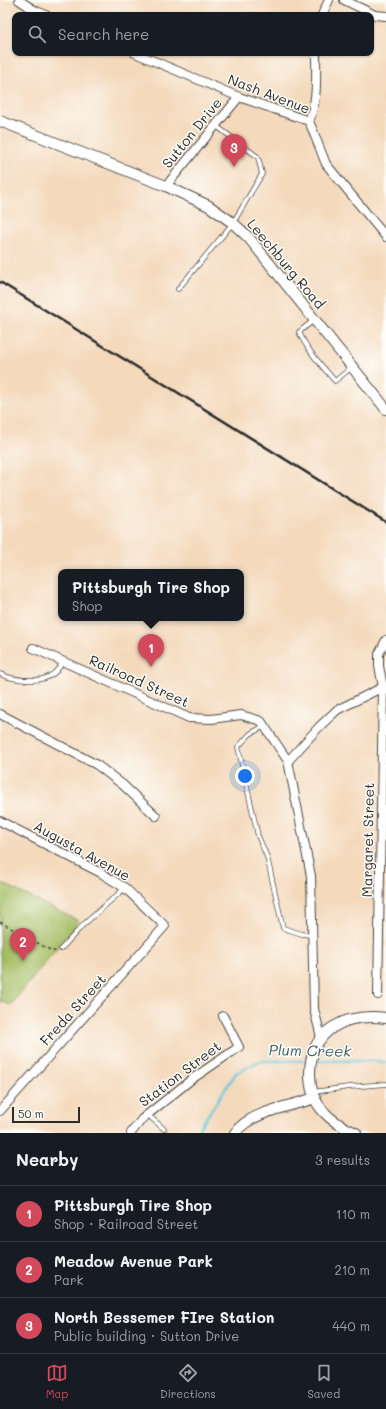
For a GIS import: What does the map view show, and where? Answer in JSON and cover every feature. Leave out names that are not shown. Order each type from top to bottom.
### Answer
[{"type":"street","points":[[18,0],[39,12]]},
{"type":"street","points":[[323,12],[329,0]]},
{"type":"street","points":[[344,0],[370,12]]},
{"type":"street","points":[[374,14],[386,16]]},
{"type":"street","name":"Nash Avenue","points":[[142,56],[239,97],[309,121],[326,164],[386,237]]},
{"type":"street","points":[[309,121],[314,111],[316,56]]},
{"type":"street","name":"Sutton Drive","points":[[166,186],[239,97]]},
{"type":"street","name":"Leechburg Road","points":[[0,121],[166,186],[209,206],[233,223],[248,238],[386,409]]},
{"type":"street","name":"Margaret Street","points":[[378,995],[383,918],[385,687],[379,666],[379,654],[386,640]]},
{"type":"street","name":"Railroad Street","points":[[33,648],[189,718],[211,718],[241,715],[261,721],[288,761],[310,876],[314,1008],[321,1037]]},
{"type":"street","points":[[288,761],[319,727],[337,710],[385,687]]},
{"type":"street","points":[[0,714],[97,765],[123,785],[156,816]]},
{"type":"street","name":"Augusta Avenue","points":[[0,821],[101,873],[125,888],[165,926]]},
{"type":"street","name":"Freda Street","points":[[0,1112],[165,926]]},
{"type":"street","name":"Station Street","points":[[131,1133],[148,1114],[192,1079],[239,1047],[223,1016]]},
{"type":"street","points":[[356,1133],[346,1129],[323,1111],[314,1095],[310,1072],[313,1053],[321,1037],[332,1027],[344,1021],[363,1017],[386,1018]]},
{"type":"street","points":[[235,1133],[245,1123],[264,1112],[314,1095]]},
{"type":"lane","points":[[178,289],[233,223],[262,174],[258,157],[215,125]]},
{"type":"lane","points":[[314,319],[299,332],[304,343],[335,381],[352,367]]},
{"type":"lane","points":[[0,674],[10,678],[24,680],[44,679],[53,675],[64,662]]},
{"type":"lane","points":[[264,726],[250,734],[238,746],[258,836],[267,857],[283,928],[302,934],[312,935]]},
{"type":"lane","points":[[61,949],[83,926],[125,888]]},
{"type":"lane","points":[[314,1095],[349,1087],[386,1084]]},
{"type":"lane","points":[[148,1114],[164,1129]]},
{"type":"path","points":[[0,922],[52,951],[58,952],[61,949]]},
{"type":"green space","points":[[0,882],[79,921],[11,1005],[0,1001]]},
{"type":"waterway","name":"Plum Creek","points":[[196,1133],[236,1073],[260,1061],[309,1061]]},
{"type":"waterway","name":"Plum Creek","points":[[314,1061],[378,1061],[386,1063]]},
{"type":"railway","points":[[0,282],[386,522]]},
{"type":"place","name":"North Bessemer FIre Station","points":[[234,167]]},
{"type":"place","name":"Pittsburgh Tire Shop","points":[[151,667]]},
{"type":"place","name":"Meadow Avenue Park","points":[[23,961]]}]
